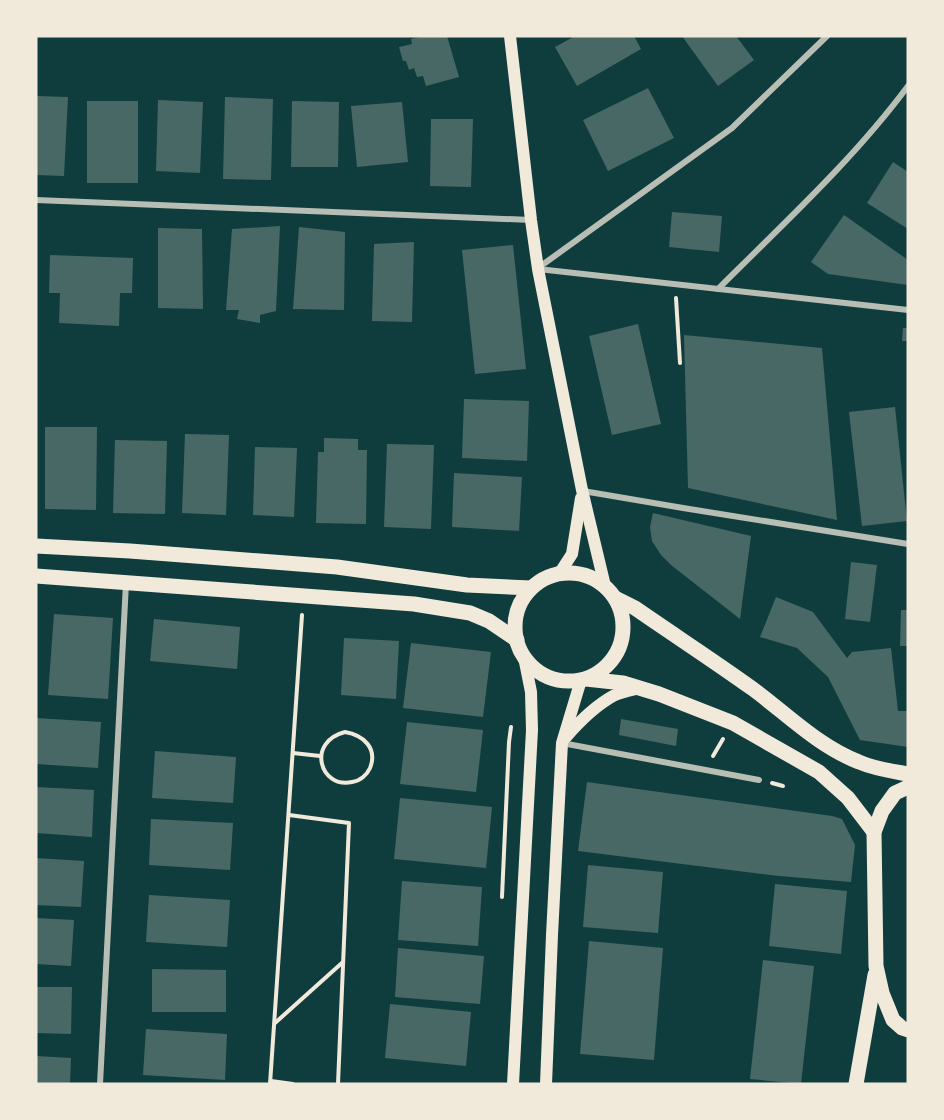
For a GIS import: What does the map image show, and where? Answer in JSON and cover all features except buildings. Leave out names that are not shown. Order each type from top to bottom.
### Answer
[{"type":"main road","points":[[510,36],[538,269],[582,490],[610,592],[622,613],[624,630],[621,646],[613,660],[601,672],[583,680],[562,743],[546,1084]]},
{"type":"main road","points":[[513,1084],[532,730],[531,692],[524,657],[517,640],[515,621],[521,603],[531,588],[561,571],[572,554],[582,490]]},
{"type":"main road","points":[[36,546],[337,567],[467,585],[531,588]]},
{"type":"main road","points":[[546,578],[561,573],[577,573],[592,578],[754,690],[830,748],[858,762],[908,774]]},
{"type":"main road","points":[[36,576],[414,604],[470,613],[489,621],[517,640]]},
{"type":"main road","points":[[524,657],[536,670],[551,679],[569,682],[583,680],[623,683],[659,694],[733,723],[819,772],[848,798],[874,832]]},
{"type":"main road","points":[[562,743],[594,709],[614,695],[640,688]]},
{"type":"main road","points":[[856,1084],[876,966],[874,832],[882,811],[895,793],[908,787]]},
{"type":"main road","points":[[876,966],[882,993],[893,1020],[908,1030]]},
{"type":"street","points":[[538,269],[732,128],[827,36]]},
{"type":"street","points":[[718,289],[838,169],[885,117],[908,86]]},
{"type":"street","points":[[36,200],[531,220]]},
{"type":"street","points":[[538,269],[908,310]]},
{"type":"street","points":[[582,490],[908,544]]},
{"type":"street","points":[[100,1084],[126,582]]},
{"type":"street","points":[[562,743],[759,780]]},
{"type":"path","points":[[676,284],[680,363]]},
{"type":"path","points":[[292,1084],[271,1082],[303,605]]},
{"type":"path","points":[[345,732],[356,734],[364,739],[371,749],[372,758],[368,772],[356,782],[347,783],[329,776],[320,756],[326,742],[336,734],[345,732]]},
{"type":"path","points":[[706,769],[727,733]]},
{"type":"path","points":[[293,753],[320,756]]},
{"type":"path","points":[[289,815],[349,823],[339,1084]]},
{"type":"path","points":[[275,1024],[343,962]]}]
